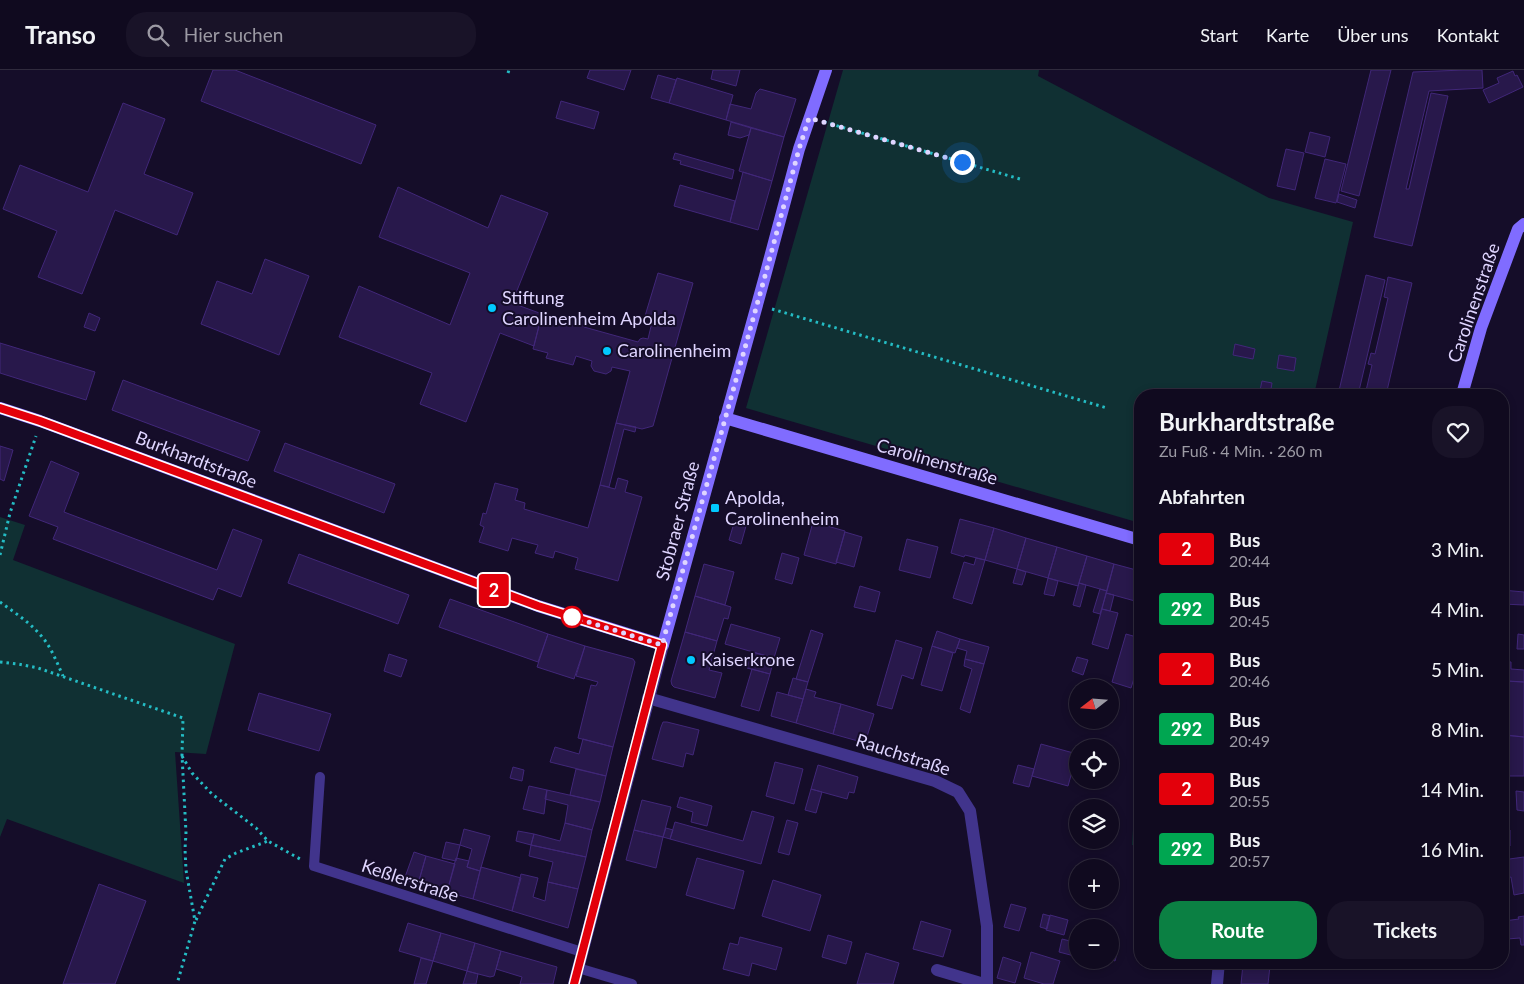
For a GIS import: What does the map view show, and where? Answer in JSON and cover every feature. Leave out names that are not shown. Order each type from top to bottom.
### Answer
[{"type":"street","name":"Stobraer Straße","points":[[574,984],[662,645],[799,149],[826,70]]},
{"type":"street","name":"Carolinenstraße","points":[[1463,389],[1481,328],[1518,229],[1524,224]]},
{"type":"street","name":"Burkhardtstraße","points":[[0,408],[40,421],[538,606],[662,645]]},
{"type":"street","name":"Carolinenstraße","points":[[725,418],[1134,538]]},
{"type":"street","name":"Rauchstraße","points":[[648,698],[935,781],[958,792],[970,811],[987,926],[986,984],[938,970]]},
{"type":"street","points":[[1217,984],[1218,969]]},
{"type":"lane","points":[[314,866],[320,777]]},
{"type":"lane","name":"Keßlerstraße","points":[[314,866],[582,952]]},
{"type":"lane","points":[[578,968],[632,984]]},
{"type":"path","points":[[809,118],[1020,179]]},
{"type":"path","points":[[757,305],[1108,408]]},
{"type":"path","points":[[0,555],[10,513],[40,421]]},
{"type":"path","points":[[0,602],[26,621],[43,637],[53,652],[63,677]]},
{"type":"path","points":[[0,662],[31,667],[183,718],[182,755],[186,833],[185,856],[195,921]]},
{"type":"path","points":[[182,755],[192,773],[212,794],[256,828],[268,841],[314,866]]},
{"type":"path","points":[[177,984],[195,921],[225,859],[268,841]]},
{"type":"green space","points":[[843,70],[1039,70],[1038,76],[1269,198],[1353,222],[1315,389],[1134,389],[1134,521],[746,408]]},
{"type":"green space","points":[[0,517],[25,525],[13,560],[235,644],[206,754],[175,752],[184,883],[7,819],[0,837]]},
{"type":"green space","points":[[1134,813],[1134,845],[1132,845]]},
{"type":"building","points":[[213,70],[235,70],[376,125],[361,164],[201,101]]},
{"type":"building","points":[[590,70],[631,70],[624,90],[587,78]]},
{"type":"building","points":[[713,70],[740,70],[736,86],[711,79]]},
{"type":"building","points":[[1371,70],[1391,70],[1359,196],[1341,191]]},
{"type":"building","points":[[1482,70],[1483,88],[1429,91],[1406,189],[1409,189],[1431,93],[1448,96],[1412,246],[1374,237],[1413,72]]},
{"type":"building","points":[[1513,71],[1523,87],[1489,103],[1483,90],[1499,83],[1497,78]]},
{"type":"building","points":[[658,75],[676,80],[669,103],[651,98]]},
{"type":"building","points":[[677,78],[733,95],[726,120],[669,103]]},
{"type":"building","points":[[760,89],[796,99],[784,137],[726,120],[730,104],[751,109],[756,93]]},
{"type":"building","points":[[561,101],[599,112],[594,129],[556,118]]},
{"type":"building","points":[[123,103],[165,119],[144,174],[193,193],[177,235],[115,210],[82,294],[38,277],[57,231],[3,209],[20,165],[88,192]]},
{"type":"building","points":[[731,122],[751,128],[749,135],[740,138],[728,135]]},
{"type":"building","points":[[751,128],[784,137],[772,181],[739,171]]},
{"type":"building","points":[[1310,132],[1330,137],[1325,157],[1305,152]]},
{"type":"building","points":[[1286,149],[1304,153],[1295,190],[1277,186]]},
{"type":"building","points":[[675,153],[734,170],[732,179],[680,164],[681,161],[673,159]]},
{"type":"building","points":[[1325,159],[1346,164],[1336,203],[1315,198]]},
{"type":"building","points":[[743,172],[772,181],[758,230],[730,222]]},
{"type":"building","points":[[680,185],[735,201],[730,222],[674,206]]},
{"type":"building","name":"Stiftung Carolinenheim Apolda","points":[[398,187],[488,228],[501,195],[548,213],[512,303],[542,314],[534,346],[500,333],[466,422],[420,404],[432,373],[339,337],[359,286],[450,325],[470,273],[379,237]]},
{"type":"building","points":[[1339,194],[1357,200],[1355,208],[1337,202]]},
{"type":"building","points":[[265,259],[309,276],[279,355],[201,324],[217,281],[252,294]]},
{"type":"building","name":"Carolinenheim","points":[[658,273],[693,283],[653,426],[642,429],[616,423],[630,371],[612,367],[611,371],[606,374],[594,371],[591,366],[592,361],[576,356],[573,365],[546,358],[548,353],[533,349],[542,314],[562,319],[563,315],[586,321],[584,327],[638,342],[643,338],[648,339],[653,318],[645,316]]},
{"type":"building","points":[[1366,275],[1385,280],[1359,389],[1339,389]]},
{"type":"building","points":[[1388,277],[1412,283],[1387,389],[1366,389],[1372,365],[1368,364],[1371,353],[1375,354],[1388,298],[1384,297]]},
{"type":"building","points":[[89,313],[100,318],[95,331],[84,327]]},
{"type":"building","points":[[0,343],[95,372],[86,400],[0,373]]},
{"type":"building","points":[[1235,344],[1255,349],[1253,359],[1233,355]]},
{"type":"building","points":[[1279,355],[1296,358],[1294,371],[1277,368]]},
{"type":"building","points":[[123,380],[260,431],[248,461],[112,410]]},
{"type":"building","points":[[1262,381],[1272,383],[1271,389],[1260,389]]},
{"type":"building","points":[[616,423],[636,427],[635,432],[624,429],[609,487],[600,485]]},
{"type":"building","points":[[285,443],[395,484],[384,513],[274,471]]},
{"type":"building","points":[[0,446],[13,450],[4,481],[0,479]]},
{"type":"building","points":[[51,461],[79,473],[64,512],[217,570],[233,529],[262,540],[241,597],[218,588],[213,600],[53,539],[58,527],[29,516]]},
{"type":"building","points":[[618,478],[628,481],[625,492],[642,497],[618,581],[575,569],[578,558],[555,551],[553,558],[535,553],[538,545],[512,538],[508,551],[479,542],[484,527],[480,525],[483,513],[486,514],[495,483],[518,489],[515,500],[525,503],[524,509],[588,528],[600,485],[615,489]]},
{"type":"building","points":[[960,519],[994,528],[985,560],[951,553]]},
{"type":"building","points":[[813,522],[845,531],[836,564],[804,555]]},
{"type":"building","points":[[734,523],[746,526],[741,544],[729,540]]},
{"type":"building","points":[[994,528],[1026,538],[1017,569],[985,560]]},
{"type":"building","points":[[845,532],[862,537],[854,567],[836,562]]},
{"type":"building","points":[[1026,538],[1057,547],[1048,578],[1017,569]]},
{"type":"building","points":[[907,539],[938,547],[930,578],[899,570]]},
{"type":"building","points":[[1057,547],[1087,556],[1078,586],[1048,578]]},
{"type":"building","points":[[782,553],[799,558],[792,584],[775,579]]},
{"type":"building","points":[[299,554],[409,595],[398,624],[288,583]]},
{"type":"building","points":[[1087,556],[1114,564],[1107,591],[1079,583]]},
{"type":"building","points":[[976,558],[985,560],[972,604],[953,598],[964,562],[974,565]]},
{"type":"building","points":[[704,564],[734,572],[725,605],[695,596]]},
{"type":"building","points":[[1114,564],[1134,569],[1134,601],[1106,593]]},
{"type":"building","points":[[1017,569],[1026,572],[1022,585],[1013,583]]},
{"type":"building","points":[[1048,578],[1058,581],[1054,596],[1044,594]]},
{"type":"building","points":[[1079,583],[1086,585],[1080,607],[1073,605]]},
{"type":"building","points":[[860,586],[880,592],[875,612],[854,607]]},
{"type":"building","points":[[1100,589],[1107,591],[1100,614],[1093,612]]},
{"type":"building","points":[[1509,591],[1524,592],[1524,605],[1509,604]]},
{"type":"building","points":[[1106,593],[1114,595],[1110,611],[1102,609]]},
{"type":"building","points":[[695,596],[731,607],[728,619],[724,618],[717,641],[685,632]]},
{"type":"building","points":[[450,599],[548,634],[538,662],[439,627]]},
{"type":"building","points":[[1102,609],[1118,613],[1108,649],[1092,644]]},
{"type":"building","points":[[731,624],[780,638],[774,658],[725,644]]},
{"type":"building","points":[[811,630],[823,634],[808,682],[796,679]]},
{"type":"building","points":[[937,631],[960,639],[955,653],[932,646]]},
{"type":"building","points":[[685,632],[717,641],[709,670],[722,673],[715,698],[672,685],[671,681]]},
{"type":"building","points":[[548,634],[585,646],[574,679],[537,667]]},
{"type":"building","points":[[1126,634],[1134,636],[1134,678],[1131,688],[1119,684],[1119,679],[1113,679]]},
{"type":"building","points":[[1518,634],[1524,635],[1524,649],[1517,649]]},
{"type":"building","points":[[960,639],[989,647],[984,664],[965,659],[967,651],[957,648]]},
{"type":"building","points":[[896,640],[922,648],[913,679],[902,675],[892,709],[877,705]]},
{"type":"building","points":[[585,646],[633,659],[635,662],[613,747],[578,738],[591,685],[596,686],[598,682],[576,676]]},
{"type":"building","points":[[932,646],[953,653],[942,691],[921,685]]},
{"type":"building","points":[[752,652],[774,658],[770,674],[747,668]]},
{"type":"building","points":[[389,654],[407,660],[401,677],[384,671]]},
{"type":"building","points":[[1077,657],[1088,660],[1083,675],[1072,671]]},
{"type":"building","points":[[965,659],[984,664],[970,713],[960,709],[972,669],[964,666]]},
{"type":"building","points":[[1509,662],[1511,662],[1511,669],[1524,670],[1524,682],[1509,681]]},
{"type":"building","points":[[752,669],[770,674],[759,711],[741,706]]},
{"type":"building","points":[[793,678],[808,682],[803,699],[788,695]]},
{"type":"building","points":[[1509,681],[1524,682],[1524,737],[1509,735]]},
{"type":"building","points":[[806,689],[816,692],[814,697],[841,704],[833,734],[796,723]]},
{"type":"building","points":[[777,692],[803,699],[796,723],[771,716]]},
{"type":"building","points":[[259,693],[331,714],[319,751],[248,730]]},
{"type":"building","points":[[841,704],[874,714],[865,743],[833,734]]},
{"type":"building","points":[[663,722],[699,730],[693,755],[686,753],[683,767],[652,759]]},
{"type":"building","points":[[1509,736],[1524,737],[1524,776],[1509,776]]},
{"type":"building","points":[[583,739],[613,747],[606,776],[550,762],[555,747],[579,754]]},
{"type":"building","points":[[1041,744],[1069,752],[1068,786],[1032,776]]},
{"type":"building","points":[[775,762],[803,769],[794,804],[766,796]]},
{"type":"building","points":[[818,765],[858,777],[854,793],[849,792],[847,799],[811,789]]},
{"type":"building","points":[[1018,765],[1034,769],[1029,787],[1013,783]]},
{"type":"building","points":[[513,767],[524,770],[522,781],[510,778]]},
{"type":"building","points":[[576,769],[606,776],[600,802],[570,795]]},
{"type":"building","points":[[529,786],[547,790],[544,814],[523,809]]},
{"type":"building","points":[[811,789],[822,792],[816,813],[805,810]]},
{"type":"building","points":[[547,790],[600,802],[592,830],[565,823],[568,805],[545,799]]},
{"type":"building","points":[[1516,791],[1524,792],[1524,811],[1517,810]]},
{"type":"building","points":[[680,797],[712,806],[707,826],[691,822],[693,812],[677,807]]},
{"type":"building","points":[[642,800],[671,807],[663,837],[634,830]]},
{"type":"building","points":[[752,811],[774,817],[761,864],[670,839],[675,822],[743,841]]},
{"type":"building","points":[[787,820],[798,823],[789,855],[778,852]]},
{"type":"building","points":[[565,823],[592,830],[586,857],[531,845],[534,834],[560,841]]},
{"type":"building","points":[[666,828],[673,830],[670,839],[663,837]]},
{"type":"building","points":[[464,829],[490,836],[480,871],[467,867],[472,849],[460,845]]},
{"type":"building","points":[[634,830],[663,837],[656,868],[626,860]]},
{"type":"building","points":[[1509,830],[1510,830],[1509,846]]},
{"type":"building","points":[[518,831],[534,834],[531,845],[516,841]]},
{"type":"building","points":[[446,842],[460,845],[456,861],[442,858]]},
{"type":"building","points":[[531,845],[586,857],[578,889],[548,882],[553,862],[529,856]]},
{"type":"building","points":[[414,852],[426,856],[418,884],[404,880]]},
{"type":"building","points":[[426,856],[455,864],[447,892],[418,884]]},
{"type":"building","points":[[1524,857],[1524,893],[1514,895],[1511,877],[1509,877],[1509,859]]},
{"type":"building","points":[[456,858],[469,861],[467,867],[480,871],[473,899],[447,892]]},
{"type":"building","points":[[697,858],[744,871],[734,909],[686,895]]},
{"type":"building","points":[[481,867],[521,878],[512,911],[473,899]]},
{"type":"building","points":[[521,874],[538,878],[533,897],[545,901],[548,882],[578,889],[568,928],[512,911]]},
{"type":"building","points":[[773,880],[821,895],[810,931],[762,916]]},
{"type":"building","points":[[99,884],[146,901],[115,984],[63,984]]},
{"type":"building","points":[[1011,904],[1026,908],[1019,931],[1004,927]]},
{"type":"building","points":[[1043,914],[1050,916],[1047,929],[1040,927]]},
{"type":"building","points":[[1050,915],[1068,920],[1064,935],[1046,930]]},
{"type":"building","points":[[1524,916],[1524,945],[1521,945],[1520,938],[1509,939],[1509,920],[1519,919],[1518,917]]},
{"type":"building","points":[[921,921],[951,930],[943,957],[913,949]]},
{"type":"building","points":[[408,923],[441,933],[433,961],[399,951]]},
{"type":"building","points":[[441,933],[475,943],[467,971],[433,961]]},
{"type":"building","points":[[828,935],[852,942],[846,964],[822,957]]},
{"type":"building","points":[[740,937],[782,948],[776,970],[752,963],[749,976],[723,969],[730,943],[738,945]]},
{"type":"building","points":[[1062,939],[1069,941],[1069,955],[1059,952]]},
{"type":"building","points":[[475,943],[501,951],[494,976],[490,977],[467,971]]},
{"type":"building","points":[[501,951],[557,967],[553,984],[520,984],[522,977],[496,969]]},
{"type":"building","points":[[1031,952],[1060,961],[1053,984],[1044,984],[1024,978]]},
{"type":"building","points":[[866,953],[899,963],[893,984],[857,984]]},
{"type":"building","points":[[1003,957],[1021,963],[1015,983],[997,978]]},
{"type":"building","points":[[421,958],[433,961],[426,984],[414,984]]},
{"type":"building","points":[[1242,969],[1270,969],[1268,984],[1241,984]]},
{"type":"building","points":[[467,971],[478,974],[476,984],[463,984]]},
{"type":"bus line","name":"2","points":[[0,408],[40,421],[538,606],[662,645],[574,984]]},
{"type":"place","name":"Stiftung Carolinenheim Apolda","points":[[492,308]]},
{"type":"place","name":"Carolinenheim","points":[[607,351]]},
{"type":"place","name":"Apolda, Carolinenheim","points":[[715,508]]},
{"type":"place","name":"Kaiserkrone","points":[[691,660]]},
{"type":"route","points":[[572,617],[662,645],[809,118],[962,162]]}]
